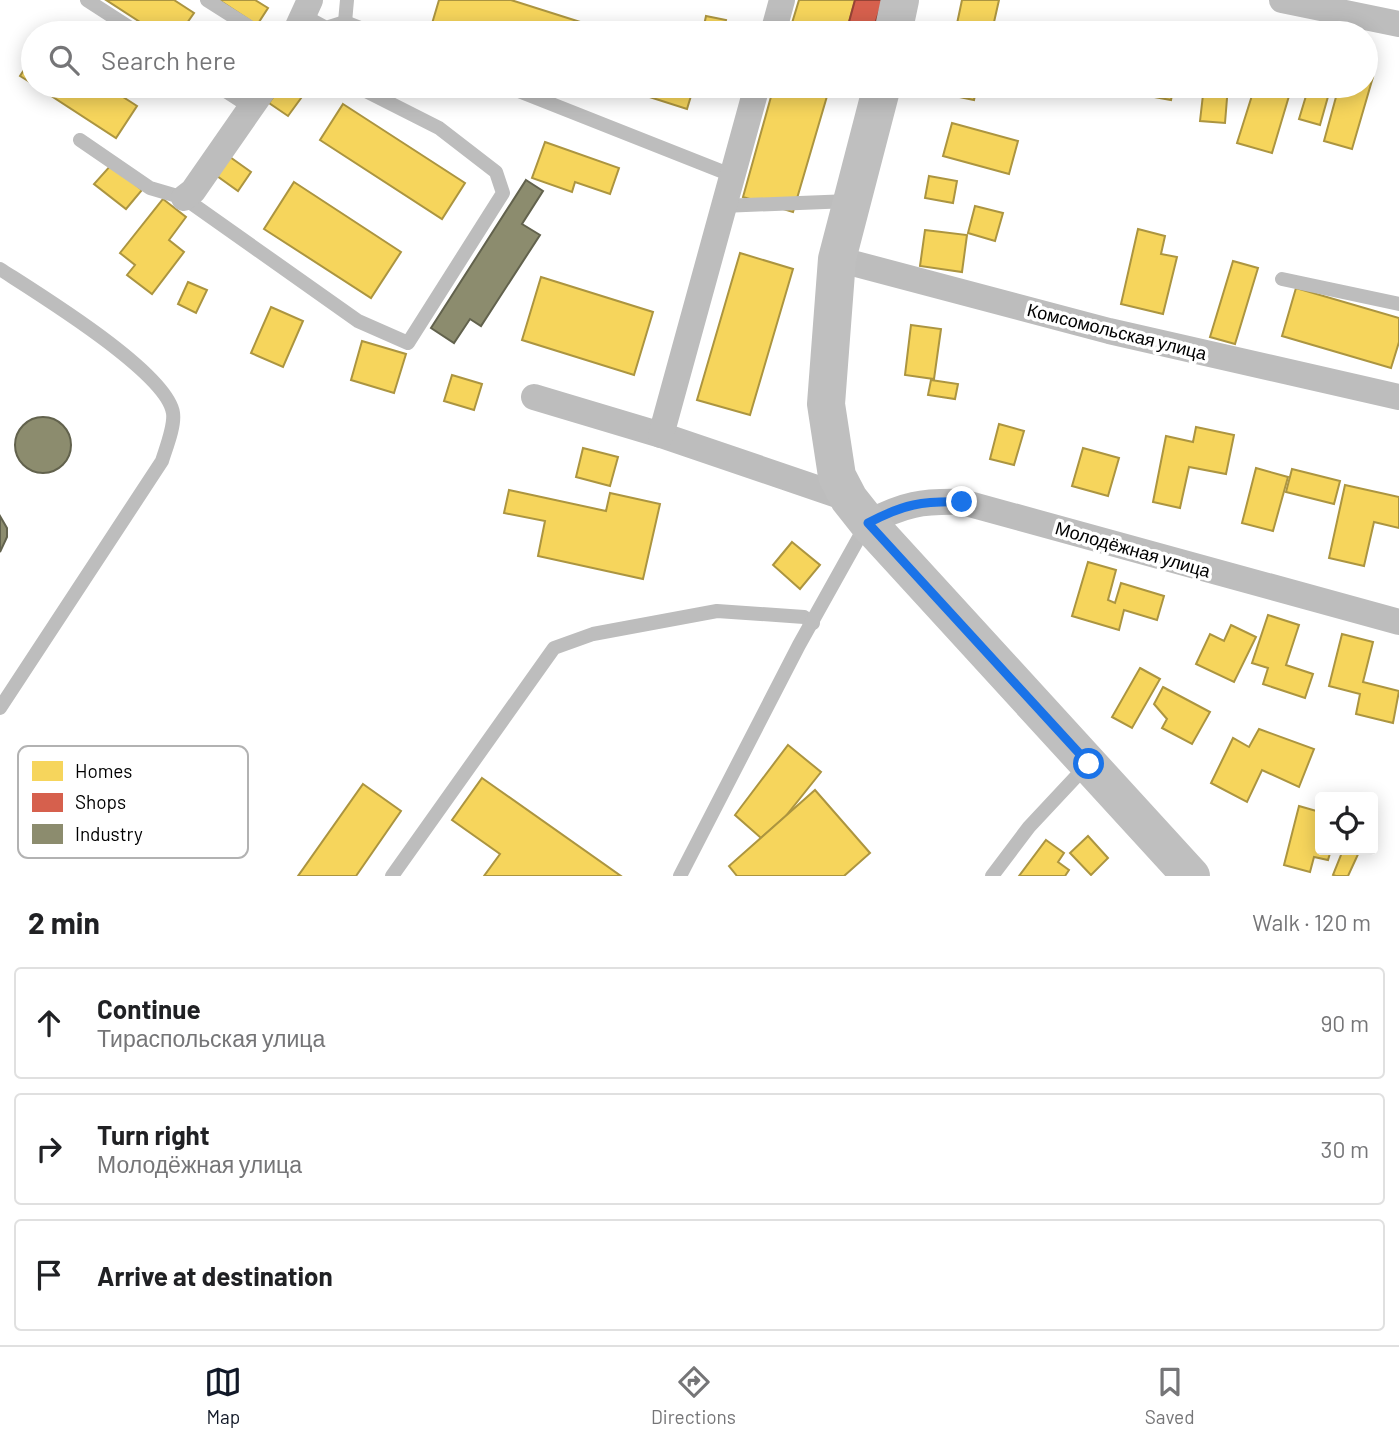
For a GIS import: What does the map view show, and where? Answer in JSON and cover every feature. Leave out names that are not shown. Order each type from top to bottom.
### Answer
[{"type":"street","points":[[776,21],[782,0]]},
{"type":"street","points":[[896,21],[900,0]]},
{"type":"street","points":[[1282,0],[1335,5],[1399,24]]},
{"type":"street","points":[[184,198],[192,191],[258,98]]},
{"type":"street","points":[[661,435],[753,98]]},
{"type":"street","points":[[879,98],[837,259],[826,404],[831,451],[837,476],[858,511],[1191,876]]},
{"type":"street","name":"Комсомольская улица","points":[[837,259],[1109,331],[1399,397]]},
{"type":"street","points":[[534,397],[661,435],[858,511]]},
{"type":"street","name":"Молодёжная улица","points":[[858,511],[932,501],[962,502],[1399,622]]},
{"type":"lane","points":[[87,0],[119,21]]},
{"type":"lane","points":[[207,0],[239,21]]},
{"type":"lane","points":[[345,21],[347,0]]},
{"type":"lane","points":[[237,98],[252,108]]},
{"type":"lane","points":[[80,140],[150,187],[184,198],[358,321],[408,343],[503,193],[496,172],[439,128],[380,98]]},
{"type":"lane","points":[[536,98],[731,175]]},
{"type":"lane","points":[[722,206],[852,201]]},
{"type":"lane","points":[[0,269],[143,370],[165,395],[174,414],[162,461],[157,470],[0,708]]},
{"type":"lane","points":[[1282,279],[1399,304]]},
{"type":"lane","points":[[680,876],[813,623],[858,511]]},
{"type":"lane","points":[[392,876],[554,648],[593,634],[717,611],[804,617],[813,623]]},
{"type":"lane","points":[[992,876],[1029,827],[1089,764]]},
{"type":"building: Homes","points":[[106,0],[174,0],[194,13],[188,21],[138,21]]},
{"type":"building: Homes","points":[[219,0],[255,0],[268,8],[260,21],[251,21]]},
{"type":"building: Homes","points":[[439,0],[511,0],[577,21],[433,21]]},
{"type":"building: Homes","points":[[799,0],[855,0],[849,21],[793,21]]},
{"type":"building: Homes","points":[[962,0],[999,0],[994,21],[958,21]]},
{"type":"building: Homes","points":[[706,16],[726,20],[726,21],[705,21]]},
{"type":"building: Homes","points":[[54,98],[125,98],[137,106],[116,138]]},
{"type":"building: Homes","points":[[273,98],[301,98],[288,116],[269,103]]},
{"type":"building: Homes","points":[[653,98],[690,98],[687,109]]},
{"type":"building: Homes","points":[[771,98],[826,98],[793,212],[743,197]]},
{"type":"building: Homes","points":[[1203,98],[1227,98],[1225,123],[1200,121]]},
{"type":"building: Homes","points":[[1251,98],[1288,98],[1272,153],[1237,143]]},
{"type":"building: Homes","points":[[1305,98],[1328,98],[1320,125],[1299,119]]},
{"type":"building: Homes","points":[[1336,98],[1367,98],[1352,149],[1324,141]]},
{"type":"building: Homes","points":[[343,104],[465,183],[442,219],[320,140]]},
{"type":"building: Homes","points":[[952,123],[1018,141],[1009,174],[943,156]]},
{"type":"building: Homes","points":[[545,142],[619,168],[610,194],[575,182],[572,192],[532,178]]},
{"type":"building: Homes","points":[[230,157],[251,172],[238,191],[217,176]]},
{"type":"building: Homes","points":[[111,165],[142,190],[126,209],[94,184]]},
{"type":"building: Homes","points":[[929,176],[957,181],[953,203],[925,198]]},
{"type":"building: Homes","points":[[294,182],[401,252],[371,298],[264,229]]},
{"type":"building: Homes","points":[[163,199],[186,217],[169,240],[184,252],[152,294],[127,275],[135,265],[120,253]]},
{"type":"building: Homes","points":[[975,206],[1003,213],[995,241],[968,233]]},
{"type":"building: Homes","points":[[1138,229],[1165,236],[1161,254],[1177,257],[1163,314],[1121,304]]},
{"type":"building: Homes","points":[[925,230],[967,235],[962,272],[920,266]]},
{"type":"building: Homes","points":[[740,253],[793,269],[750,415],[697,400]]},
{"type":"building: Homes","points":[[1233,261],[1258,268],[1235,344],[1210,337]]},
{"type":"building: Homes","points":[[541,277],[653,312],[634,375],[522,340]]},
{"type":"building: Homes","points":[[188,282],[207,290],[196,313],[178,304]]},
{"type":"building: Homes","points":[[1296,288],[1399,318],[1399,342],[1391,368],[1282,336]]},
{"type":"building: Homes","points":[[271,307],[303,321],[283,367],[251,353]]},
{"type":"building: Homes","points":[[911,325],[941,329],[934,379],[905,375]]},
{"type":"building: Homes","points":[[362,341],[406,354],[394,393],[351,380]]},
{"type":"building: Homes","points":[[452,375],[482,384],[474,410],[444,401]]},
{"type":"building: Homes","points":[[931,380],[958,384],[955,399],[928,395]]},
{"type":"building: Homes","points":[[999,424],[1024,431],[1014,465],[990,459]]},
{"type":"building: Homes","points":[[1196,427],[1234,435],[1226,474],[1189,467],[1180,508],[1153,502],[1166,436],[1193,442]]},
{"type":"building: Homes","points":[[583,448],[618,457],[610,486],[576,477]]},
{"type":"building: Homes","points":[[1083,448],[1119,458],[1108,496],[1072,486]]},
{"type":"building: Homes","points":[[1256,468],[1288,477],[1273,531],[1242,523]]},
{"type":"building: Homes","points":[[1292,469],[1340,481],[1334,504],[1286,492]]},
{"type":"building: Homes","points":[[1345,485],[1399,497],[1399,528],[1374,522],[1364,566],[1329,558]]},
{"type":"building: Homes","points":[[509,490],[606,511],[610,493],[660,504],[643,579],[538,556],[545,521],[504,513]]},
{"type":"building: Homes","points":[[792,542],[820,565],[800,589],[773,565]]},
{"type":"building: Homes","points":[[1088,562],[1116,570],[1108,600],[1115,603],[1121,583],[1164,596],[1157,620],[1124,610],[1119,630],[1072,616]]},
{"type":"building: Homes","points":[[1268,615],[1299,625],[1286,665],[1313,674],[1305,698],[1263,684],[1268,668],[1252,663]]},
{"type":"building: Homes","points":[[1231,625],[1256,637],[1234,682],[1196,664],[1210,634],[1224,641]]},
{"type":"building: Homes","points":[[1342,634],[1373,642],[1363,682],[1399,691],[1393,723],[1356,714],[1360,694],[1329,686]]},
{"type":"building: Homes","points":[[1140,668],[1160,679],[1132,728],[1112,717]]},
{"type":"building: Homes","points":[[1163,687],[1210,712],[1192,744],[1162,728],[1167,719],[1154,704]]},
{"type":"building: Homes","points":[[1259,729],[1314,749],[1299,787],[1262,770],[1247,802],[1211,783],[1233,738],[1249,747]]},
{"type":"building: Homes","points":[[788,745],[821,772],[785,817],[761,838],[735,815]]},
{"type":"building: Homes","points":[[482,778],[621,876],[484,876],[500,854],[452,820]]},
{"type":"building: Homes","points":[[363,784],[401,811],[356,876],[298,876]]},
{"type":"building: Homes","points":[[815,790],[870,853],[844,876],[737,876],[729,866]]},
{"type":"building: Homes","points":[[1299,806],[1315,811],[1315,855],[1330,855],[1328,860],[1314,857],[1310,872],[1284,865]]},
{"type":"building: Homes","points":[[1088,836],[1108,858],[1091,875],[1070,853]]},
{"type":"building: Homes","points":[[1046,840],[1064,853],[1058,862],[1069,870],[1065,876],[1019,876]]},
{"type":"building: Homes","points":[[1341,855],[1358,855],[1348,876],[1333,875]]},
{"type":"building: Shops","points":[[855,0],[883,0],[876,21],[849,21]]},
{"type":"building: Industry","points":[[526,180],[543,191],[522,224],[540,235],[481,326],[470,319],[454,343],[431,328]]},
{"type":"building: Industry","points":[[43,417],[54,419],[63,425],[69,434],[69,456],[63,465],[54,471],[43,473],[32,471],[23,465],[17,456],[15,445],[17,434],[23,425],[32,419]]},
{"type":"building: Industry","points":[[0,516],[7,528],[7,537],[0,552]]},
{"type":"route","points":[[962,502],[932,501],[900,506],[868,523],[1089,764]]}]
